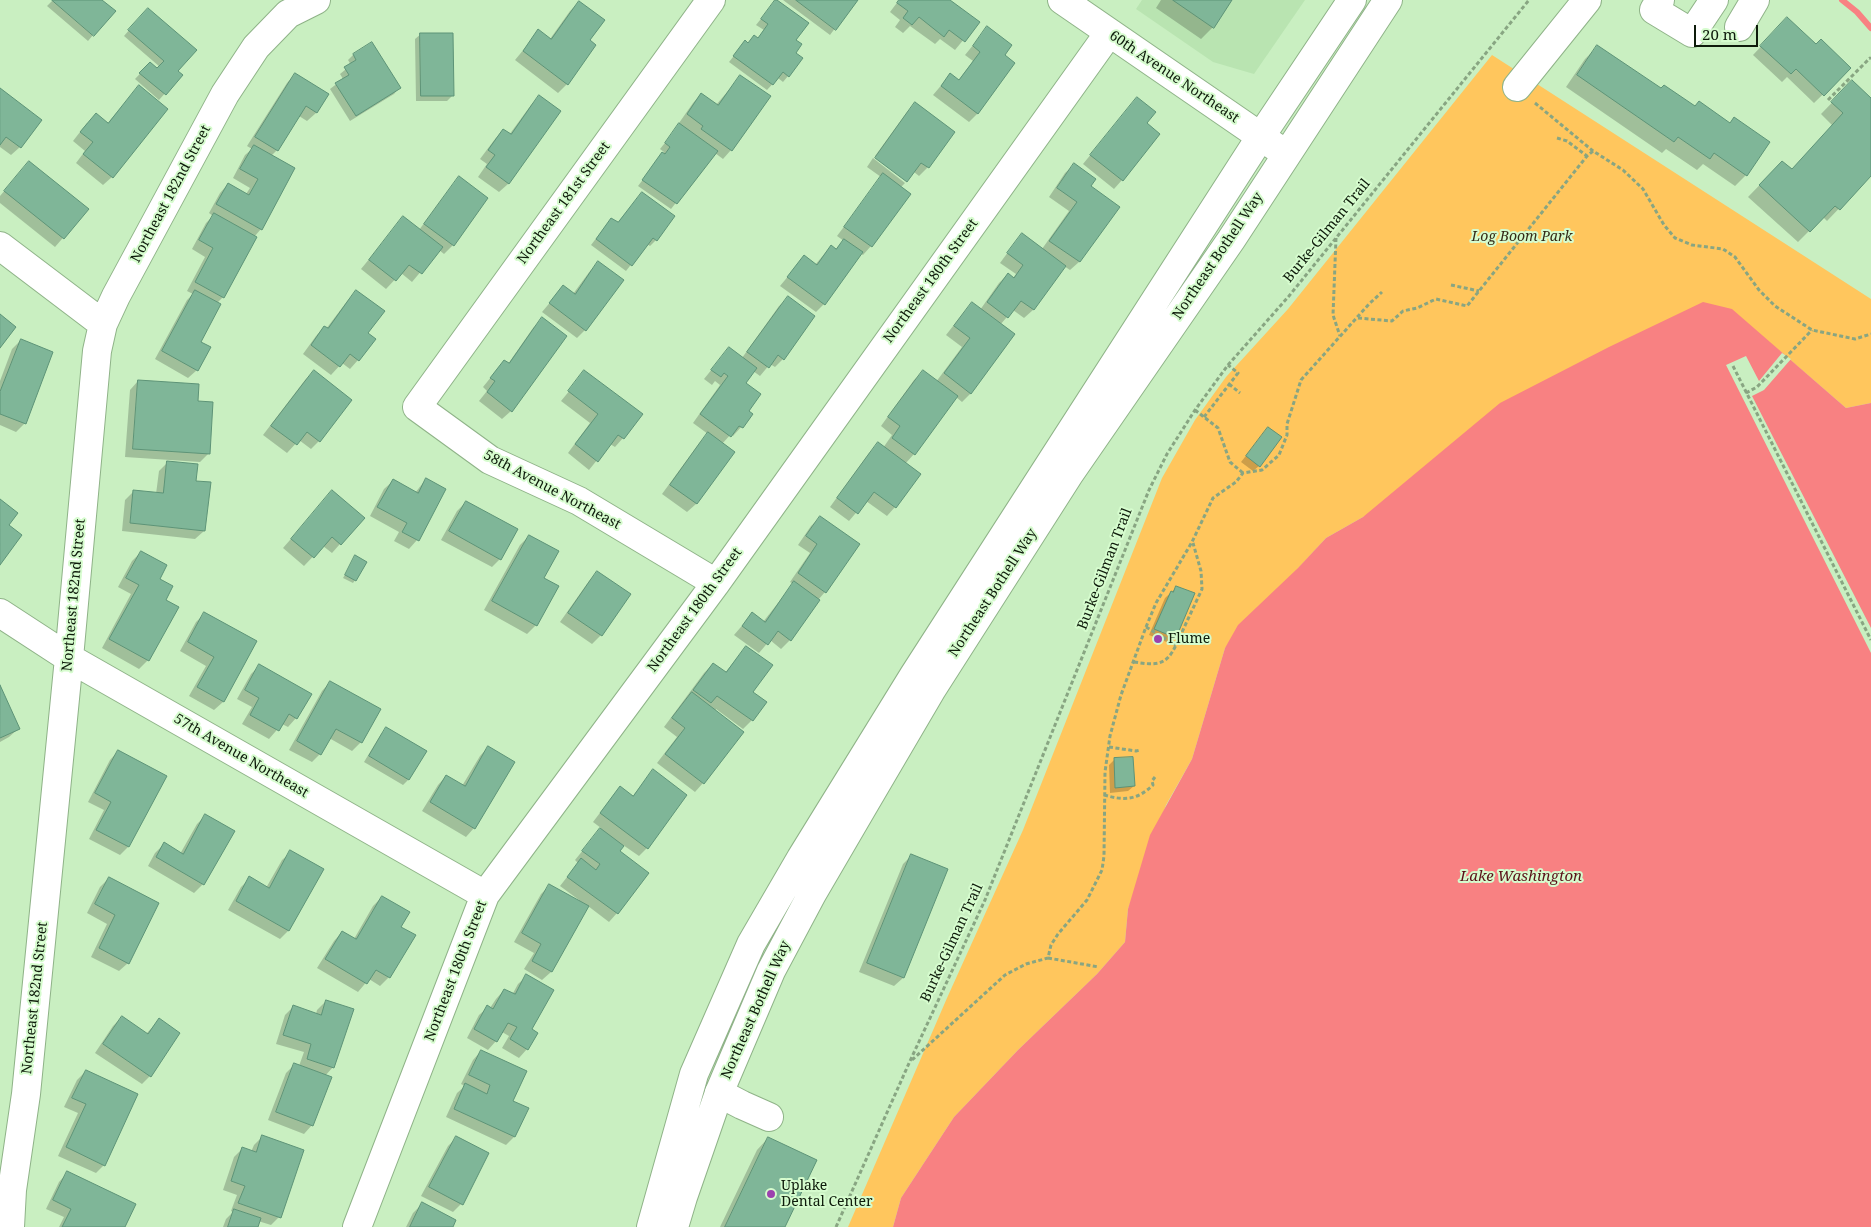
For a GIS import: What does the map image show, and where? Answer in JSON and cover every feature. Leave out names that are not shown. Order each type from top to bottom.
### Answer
[{"type":"street","points":[[279,7],[316,0]]},
{"type":"street","name":"Northeast 181st Street","points":[[417,407],[711,0]]},
{"type":"street","name":"60th Avenue Northeast","points":[[1062,0],[1286,154]]},
{"type":"street","name":"Northeast Bothell Way","points":[[651,1227],[694,1074],[751,944],[801,858],[914,675],[1261,136],[1352,0]]},
{"type":"street","name":"Northeast Bothell Way","points":[[674,1227],[719,1092],[771,971],[822,877],[932,689],[1070,473],[1225,248],[1388,0]]},
{"type":"street","points":[[1523,91],[1586,0]]},
{"type":"street","points":[[1660,0],[1654,10],[1692,33],[1714,0]]},
{"type":"street","points":[[1739,27],[1755,0]]},
{"type":"street","name":"Northeast 182nd Street","points":[[10,1227],[12,1190],[26,1094],[97,351],[103,324],[116,296],[225,94],[256,47],[279,7]]},
{"type":"street","name":"Northeast 180th Street","points":[[357,1227],[485,895],[716,582],[1109,33]]},
{"type":"street","points":[[0,246],[103,324]]},
{"type":"street","name":"58th Avenue Northeast","points":[[417,407],[490,460],[579,501],[716,582]]},
{"type":"street","name":"57th Avenue Northeast","points":[[0,613],[69,658],[485,895]]},
{"type":"street","points":[[719,1092],[769,1117]]},
{"type":"path","name":"Burke-Gilman Trail","points":[[836,1227],[985,900],[1149,490],[1167,454],[1195,410],[1228,365],[1289,296],[1529,0]]},
{"type":"path","points":[[1828,100],[1871,59]]},
{"type":"path","points":[[1523,91],[1593,151],[1623,170],[1643,189],[1664,225],[1675,238],[1692,245],[1723,249],[1735,257],[1759,290],[1775,306],[1812,330],[1855,339],[1871,334]]},
{"type":"path","points":[[1557,138],[1567,141],[1587,156]]},
{"type":"path","points":[[1357,318],[1392,321],[1403,311],[1417,308],[1436,299],[1467,306],[1587,156],[1593,151]]},
{"type":"path","points":[[1336,237],[1333,315],[1340,336]]},
{"type":"path","points":[[1451,285],[1479,291]]},
{"type":"path","points":[[1048,958],[1051,945],[1086,900],[1102,870],[1104,856],[1104,795],[1109,747],[1121,695],[1156,603],[1171,574],[1192,542],[1213,498],[1236,482],[1243,473],[1262,470],[1279,455],[1301,380],[1382,292]]},
{"type":"path","points":[[1746,393],[1757,387],[1812,330]]},
{"type":"path","points":[[1204,417],[1238,373],[1228,365]]},
{"type":"path","points":[[1733,366],[1871,640]]},
{"type":"path","points":[[1229,384],[1240,393]]},
{"type":"path","points":[[1195,410],[1218,428],[1230,462],[1243,473]]},
{"type":"path","points":[[1134,662],[1153,665],[1164,662],[1172,654],[1176,646],[1202,589],[1201,571],[1192,542]]},
{"type":"path","points":[[1146,627],[1176,646]]},
{"type":"path","points":[[1109,747],[1140,750]]},
{"type":"path","points":[[1104,795],[1119,799],[1143,794],[1154,785],[1152,781],[1155,777]]},
{"type":"path","points":[[910,1061],[1005,975],[1026,964],[1048,958],[1098,967]]},
{"type":"shaded area","points":[[1142,0],[1305,0],[1254,74],[1213,62],[1136,9]]},
{"type":"green space","name":"Log Boom Park","points":[[1492,55],[1871,299],[1871,403],[1846,408],[1780,351],[1363,517],[1326,538],[1225,648],[1192,759],[1166,805],[1128,909],[1125,942],[1097,974],[1018,1050],[954,1117],[901,1198],[893,1227],[848,1227],[947,998],[1023,830],[1162,478],[1195,420],[1226,377],[1288,309]]},
{"type":"water","name":"Lake Washington","points":[[1703,302],[1732,309],[1846,408],[1871,403],[1871,1227],[893,1227],[901,1198],[954,1117],[1018,1050],[1097,974],[1125,942],[1128,909],[1150,835],[1192,759],[1225,648],[1238,625],[1298,568],[1326,538],[1363,517],[1500,403],[1609,347]]},
{"type":"pier","points":[[1782,353],[1791,359],[1764,390],[1752,396],[1871,628],[1871,653],[1726,365],[1746,356],[1759,381]]},
{"type":"building","points":[[52,0],[102,0],[116,11],[94,36]]},
{"type":"building","points":[[775,0],[809,23],[796,40],[802,44],[796,53],[803,58],[789,77],[783,72],[773,85],[733,56],[745,40],[748,43],[754,35],[758,38],[768,24],[761,19]]},
{"type":"building","points":[[796,0],[858,0],[836,30]]},
{"type":"building","points":[[899,0],[950,0],[980,22],[965,42],[949,30],[944,37],[919,17],[912,25],[903,18],[908,11],[897,3]]},
{"type":"building","points":[[1173,0],[1232,0],[1214,28]]},
{"type":"building","points":[[579,1],[605,20],[590,40],[596,45],[568,85],[523,51],[538,29],[551,39]]},
{"type":"building","points":[[148,8],[197,50],[178,71],[183,75],[166,95],[139,73],[150,62],[157,68],[164,61],[128,30]]},
{"type":"building","points":[[1787,17],[1816,44],[1821,39],[1851,68],[1824,96],[1796,69],[1791,74],[1760,46]]},
{"type":"building","points":[[987,26],[1012,45],[1005,55],[1015,63],[978,114],[941,86],[950,73],[959,80],[980,52],[973,46]]},
{"type":"building","points":[[420,33],[453,33],[454,96],[421,96]]},
{"type":"building","points":[[372,42],[401,88],[356,116],[335,83],[349,75],[344,67],[356,60],[353,54]]},
{"type":"building","points":[[1597,45],[1661,88],[1664,85],[1695,106],[1699,101],[1730,123],[1734,117],[1770,142],[1747,176],[1714,153],[1710,159],[1678,137],[1674,142],[1577,75]]},
{"type":"building","points":[[295,73],[329,94],[317,113],[306,106],[278,151],[255,137]]},
{"type":"building","points":[[740,75],[771,96],[732,151],[701,129],[703,126],[687,114],[701,93],[718,105]]},
{"type":"building","points":[[1852,80],[1871,98],[1871,176],[1840,210],[1835,206],[1810,232],[1759,185],[1782,161],[1792,169],[1843,113],[1831,102]]},
{"type":"building","points":[[139,85],[168,109],[113,178],[83,154],[93,142],[80,132],[96,113],[108,123]]},
{"type":"building","points":[[0,88],[42,120],[21,148],[6,137],[0,145]]},
{"type":"building","points":[[539,95],[561,111],[509,184],[486,167],[495,155],[488,150],[503,129],[511,134]]},
{"type":"building","points":[[1137,97],[1156,112],[1147,123],[1160,134],[1123,181],[1090,155]]},
{"type":"building","points":[[915,102],[955,132],[929,168],[921,163],[907,182],[875,158]]},
{"type":"building","points":[[679,123],[718,151],[677,204],[642,180],[662,152],[665,154],[670,147],[665,143]]},
{"type":"building","points":[[254,145],[295,168],[262,230],[216,204],[228,183],[249,195],[258,179],[240,169]]},
{"type":"building","points":[[29,161],[89,209],[64,239],[4,191]]},
{"type":"building","points":[[1074,163],[1096,179],[1091,186],[1120,207],[1080,262],[1049,241],[1077,202],[1057,188]]},
{"type":"building","points":[[883,173],[911,194],[872,247],[844,227]]},
{"type":"building","points":[[459,176],[488,198],[454,246],[424,224]]},
{"type":"building","points":[[642,192],[675,216],[657,241],[653,238],[632,266],[596,239],[611,218],[618,222]]},
{"type":"building","points":[[214,213],[257,237],[224,298],[195,282],[213,248],[199,240]]},
{"type":"building","points":[[403,216],[443,247],[422,274],[409,265],[396,281],[369,260]]},
{"type":"building","points":[[1022,233],[1066,266],[1034,310],[1021,301],[1008,318],[987,302],[1008,273],[1014,278],[1023,265],[1007,253]]},
{"type":"building","points":[[844,239],[863,252],[825,305],[787,277],[804,255],[817,265],[831,245],[836,249]]},
{"type":"building","points":[[598,261],[624,280],[586,331],[549,303],[563,285],[575,294]]},
{"type":"building","points":[[195,290],[221,304],[201,342],[211,347],[198,371],[162,351]]},
{"type":"building","points":[[356,290],[385,311],[368,333],[376,339],[359,361],[350,354],[340,367],[311,345],[324,326],[328,328]]},
{"type":"building","points":[[788,296],[815,316],[784,360],[778,355],[769,368],[747,352]]},
{"type":"building","points":[[972,302],[1015,334],[971,394],[944,373],[970,338],[954,326]]},
{"type":"building","points":[[0,314],[16,327],[0,348]]},
{"type":"building","points":[[542,317],[567,336],[512,412],[487,392],[495,381],[490,378],[504,360],[509,363]]},
{"type":"building","points":[[21,339],[53,352],[26,424],[0,414],[0,392]]},
{"type":"building","points":[[729,347],[757,368],[746,383],[761,394],[749,411],[753,414],[743,428],[739,426],[731,437],[700,414],[728,376],[724,373],[721,377],[711,370]]},
{"type":"building","points":[[314,370],[352,400],[320,442],[307,432],[297,445],[271,426]]},
{"type":"building","points":[[584,370],[643,414],[624,439],[618,435],[598,462],[575,444],[598,414],[568,391]]},
{"type":"building","points":[[923,370],[958,396],[915,455],[892,438],[900,426],[888,417]]},
{"type":"building","points":[[138,380],[199,384],[198,401],[213,402],[210,454],[133,449]]},
{"type":"building","points":[[1268,427],[1282,437],[1260,467],[1246,456]]},
{"type":"building","points":[[708,432],[735,452],[697,504],[670,485]]},
{"type":"building","points":[[878,442],[921,474],[896,508],[874,492],[858,514],[837,498]]},
{"type":"building","points":[[167,461],[198,464],[196,481],[211,482],[205,531],[130,523],[133,490],[163,493]]},
{"type":"building","points":[[426,478],[446,489],[419,541],[402,532],[407,523],[377,507],[393,479],[418,493]]},
{"type":"building","points":[[332,490],[365,518],[341,545],[332,537],[314,558],[291,539]]},
{"type":"building","points":[[0,499],[18,513],[9,525],[22,535],[0,565]]},
{"type":"building","points":[[466,501],[518,529],[501,560],[449,531]]},
{"type":"building","points":[[820,516],[860,544],[826,593],[798,573],[817,544],[806,536]]},
{"type":"building","points":[[529,535],[559,551],[544,578],[559,586],[537,626],[492,601]]},
{"type":"building","points":[[141,551],[167,565],[160,579],[173,586],[166,600],[179,607],[149,661],[109,639],[139,585],[126,578]]},
{"type":"building","points":[[355,555],[367,562],[356,581],[345,575]]},
{"type":"building","points":[[597,571],[631,594],[602,636],[568,613]]},
{"type":"building","points":[[794,581],[820,600],[791,641],[778,631],[768,645],[742,626],[752,612],[765,622]]},
{"type":"building","points":[[1176,586],[1195,593],[1176,638],[1154,629],[1171,591],[1173,592]]},
{"type":"building","points":[[204,612],[257,641],[224,702],[197,687],[214,657],[188,642]]},
{"type":"building","points":[[746,646],[773,665],[753,692],[767,702],[753,721],[717,696],[711,703],[693,690],[713,663],[726,672]]},
{"type":"building","points":[[259,664],[312,694],[297,719],[289,714],[279,731],[250,715],[259,698],[245,690]]},
{"type":"building","points":[[330,681],[381,709],[362,743],[336,729],[321,755],[297,741]]},
{"type":"building","points":[[0,685],[20,729],[0,738]]},
{"type":"building","points":[[692,692],[744,732],[704,784],[665,754],[685,728],[672,718]]},
{"type":"building","points":[[386,727],[427,751],[409,780],[369,756]]},
{"type":"building","points":[[488,746],[515,762],[475,829],[430,802],[446,775],[465,786]]},
{"type":"building","points":[[118,750],[167,776],[129,847],[96,830],[111,802],[95,793]]},
{"type":"building","points":[[1133,757],[1135,786],[1115,788],[1114,758]]},
{"type":"building","points":[[653,769],[687,795],[648,849],[600,813],[620,786],[633,796]]},
{"type":"building","points":[[205,814],[235,831],[204,885],[156,857],[164,842],[183,854]]},
{"type":"building","points":[[600,828],[624,846],[620,851],[649,873],[618,914],[567,877],[581,858],[596,870],[600,864],[582,851]]},
{"type":"building","points":[[290,850],[324,869],[289,931],[236,901],[249,876],[269,888]]},
{"type":"building","points":[[911,854],[948,869],[904,978],[867,963]]},
{"type":"building","points":[[109,877],[159,903],[129,964],[99,948],[115,915],[95,904]]},
{"type":"building","points":[[549,884],[589,906],[552,972],[532,961],[541,944],[522,933]]},
{"type":"building","points":[[382,896],[410,912],[401,927],[416,935],[390,978],[376,970],[367,984],[325,959],[342,931],[356,939]]},
{"type":"building","points":[[526,974],[554,990],[532,1029],[538,1033],[528,1050],[510,1039],[517,1027],[508,1023],[497,1042],[474,1029],[487,1005],[493,1009],[504,989],[515,994]]},
{"type":"building","points":[[326,1000],[354,1009],[334,1068],[307,1059],[311,1044],[283,1035],[293,1005],[321,1015]]},
{"type":"building","points":[[122,1016],[148,1034],[159,1018],[180,1033],[151,1077],[103,1044]]},
{"type":"building","points":[[481,1050],[527,1071],[513,1101],[529,1108],[515,1137],[454,1109],[465,1083],[487,1094],[490,1085],[469,1075]]},
{"type":"building","points":[[294,1063],[332,1077],[313,1126],[276,1112]]},
{"type":"building","points":[[86,1070],[138,1094],[105,1166],[66,1147],[86,1104],[72,1098]]},
{"type":"building","points":[[262,1135],[304,1150],[281,1218],[238,1203],[245,1186],[231,1181],[242,1147],[256,1152]]},
{"type":"building","points":[[456,1136],[489,1153],[463,1205],[429,1187]]},
{"type":"building","name":"Uplake Dental Center","points":[[768,1137],[817,1160],[785,1227],[725,1227]]},
{"type":"building","points":[[67,1171],[136,1204],[125,1227],[62,1227],[71,1209],[53,1200]]},
{"type":"building","points":[[422,1202],[456,1220],[453,1227],[410,1227]]},
{"type":"building","points":[[234,1209],[261,1218],[258,1227],[228,1227]]},
{"type":"waterway","points":[[1842,0],[1857,12],[1871,28]]},
{"type":"place","name":"Flume","points":[[1158,639]]},
{"type":"place","name":"Uplake Dental Center","points":[[771,1194]]}]
